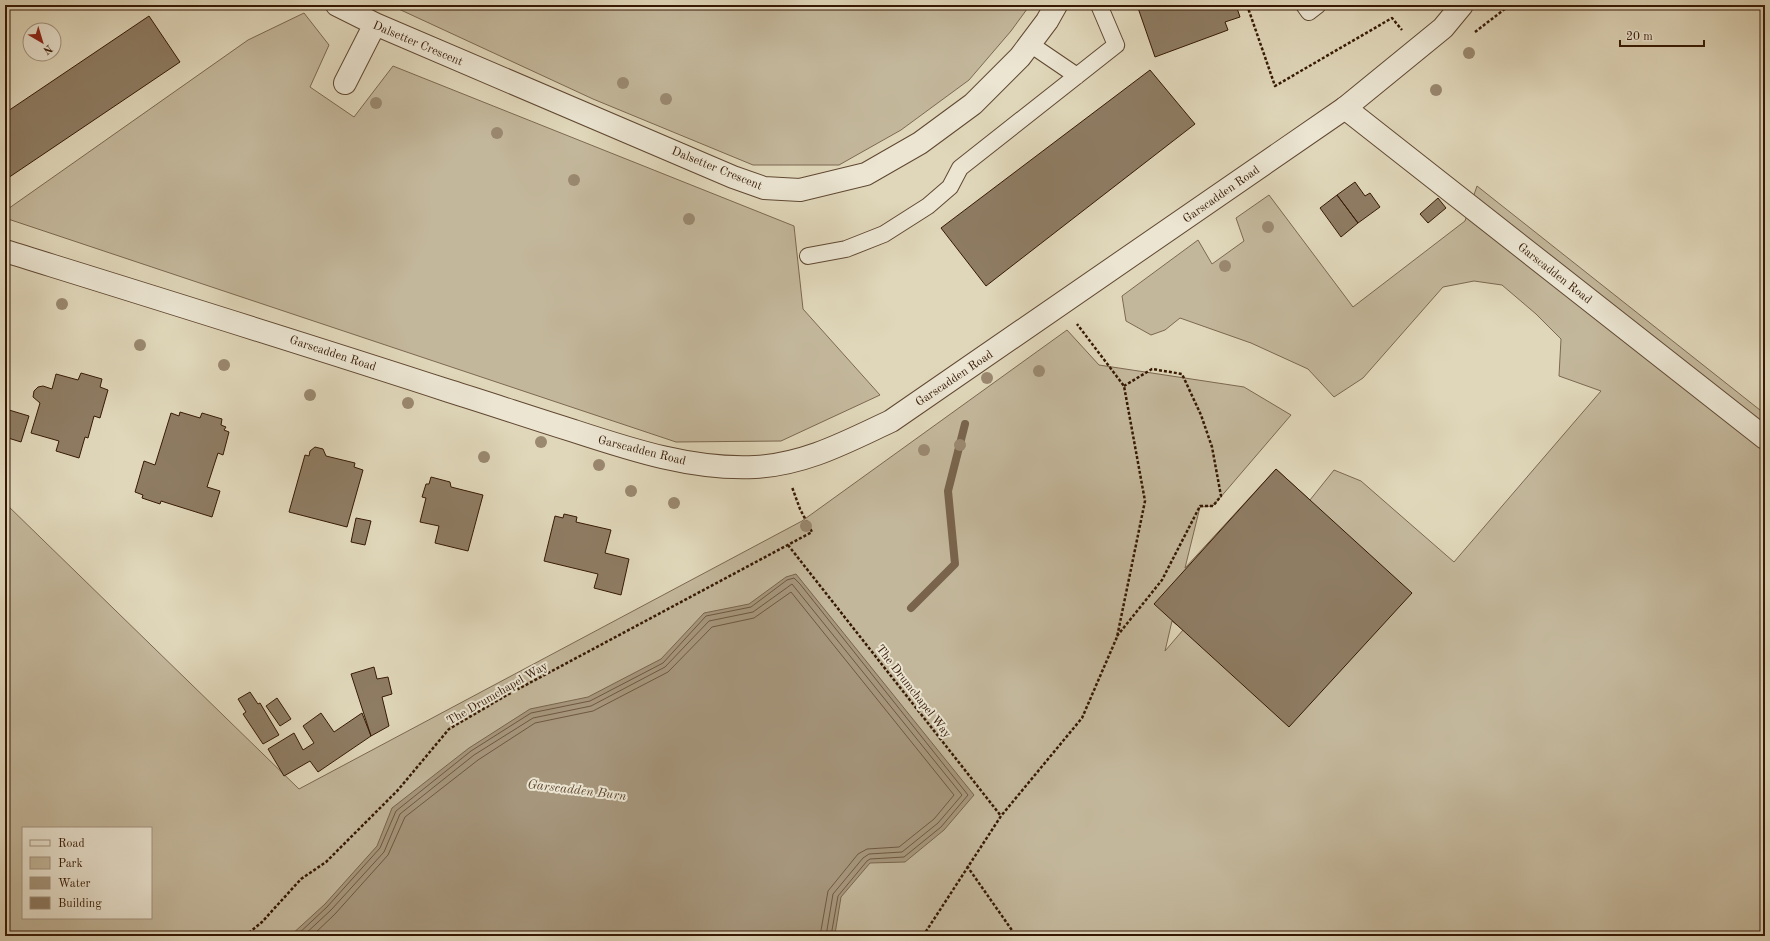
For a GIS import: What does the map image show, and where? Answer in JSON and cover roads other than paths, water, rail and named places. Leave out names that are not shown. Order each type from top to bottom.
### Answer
[{"type":"street","name":"Dalsetter Crescent","points":[[337,5],[375,24],[733,177],[764,188],[800,190],[866,174],[920,143],[973,104],[1020,57],[1047,21],[1056,5]]},
{"type":"street","name":"Garscadden Road","points":[[5,251],[325,351],[617,445],[676,460],[727,466],[754,467],[784,464],[818,454],[891,421],[1345,108],[1443,28],[1462,5]]},
{"type":"street","points":[[345,83],[375,24]]},
{"type":"street","name":"Garscadden Road","points":[[1345,108],[1765,438]]},
{"type":"lane","points":[[808,256],[846,249],[884,234],[928,206],[950,187],[960,168],[1116,45],[1100,5]]},
{"type":"lane","points":[[1304,5],[1309,12],[1318,5]]},
{"type":"lane","points":[[1030,44],[1077,76]]},
{"type":"water","points":[[796,574],[974,795],[944,830],[905,862],[870,863],[841,897],[835,934],[806,936],[290,936],[325,904],[377,846],[392,808],[469,748],[530,709],[588,697],[661,659],[704,613],[749,604],[786,577]]},
{"type":"waterway","name":"Garscadden Burn","points":[[911,608],[955,564],[948,491],[965,424]]}]
